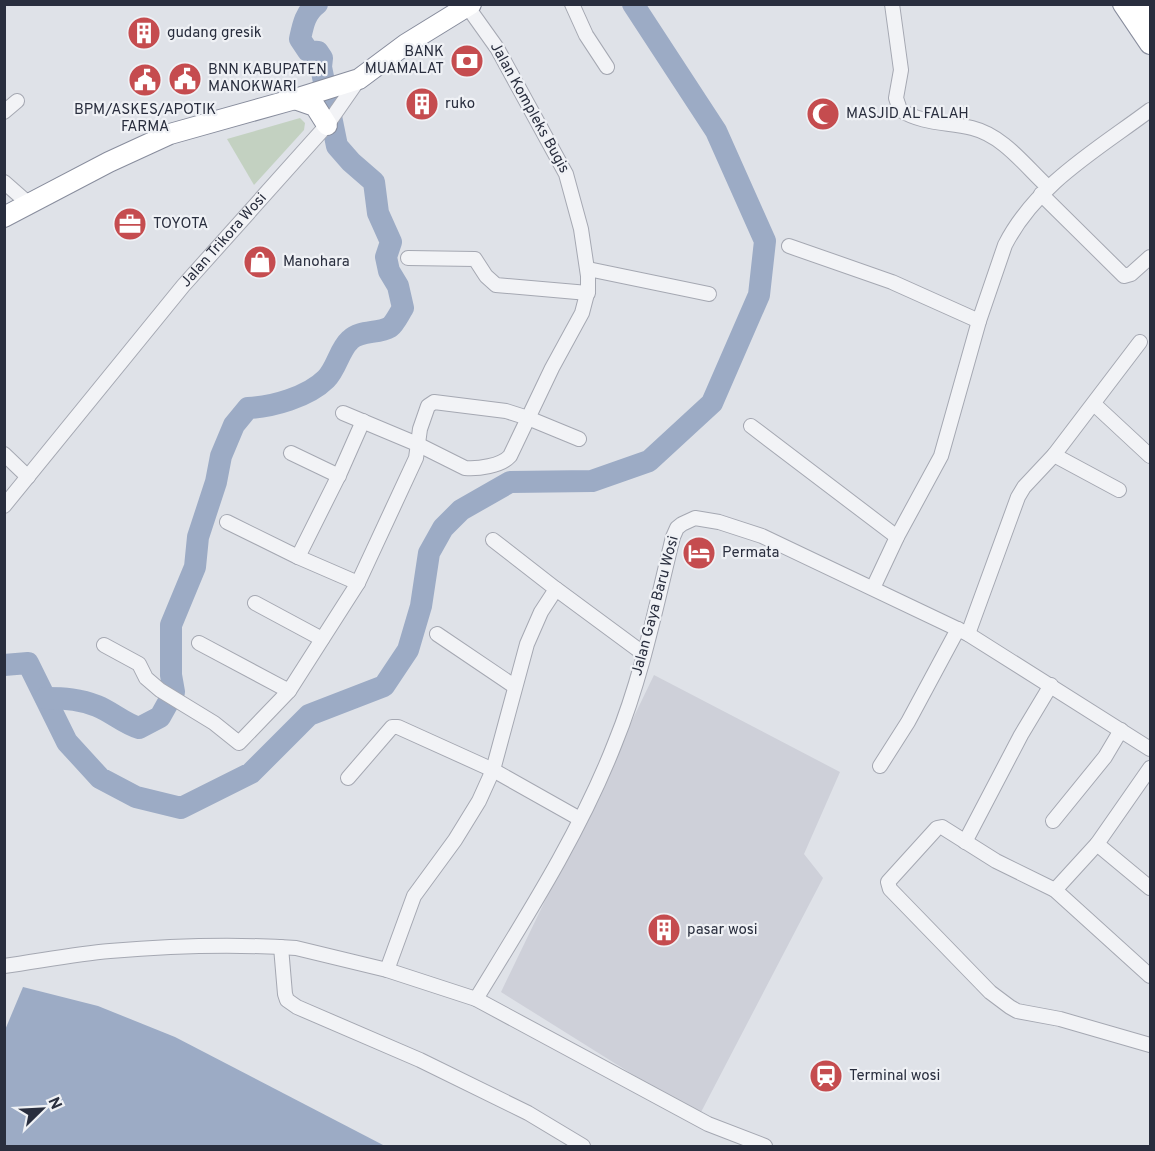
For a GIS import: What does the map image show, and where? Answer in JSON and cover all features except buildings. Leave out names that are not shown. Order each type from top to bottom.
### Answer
[{"type":"highway","points":[[1123,4],[1150,44]]},
{"type":"highway","points":[[1141,4],[1150,18]]},
{"type":"highway","name":"Jalan Trikora Wosi","points":[[359,79],[406,44],[469,5]]},
{"type":"highway","points":[[4,218],[109,162],[170,134],[359,79]]},
{"type":"highway","points":[[295,99],[315,106],[327,125]]},
{"type":"street","points":[[572,4],[586,34],[607,67]]},
{"type":"street","points":[[892,4],[901,70],[896,98],[900,110],[921,120],[972,128],[990,135],[1005,145],[1044,191],[1124,276],[1128,276],[1150,257]]},
{"type":"street","name":"Jalan Kompleks Bugis","points":[[343,412],[469,468],[502,462],[510,456],[582,313],[588,293],[588,270],[581,229],[566,174],[497,48],[469,5]]},
{"type":"street","name":"Jalan Trikora Wosi","points":[[4,506],[183,286],[327,125],[359,79]]},
{"type":"street","points":[[4,112],[17,101]]},
{"type":"street","points":[[873,588],[897,537],[941,456],[979,321],[1005,245],[1017,225],[1044,191],[1150,110]]},
{"type":"street","points":[[4,182],[29,204]]},
{"type":"street","points":[[789,246],[892,282],[979,321]]},
{"type":"street","points":[[408,258],[475,259],[486,276],[496,285],[588,293]]},
{"type":"street","points":[[588,270],[709,294]]},
{"type":"street","points":[[880,766],[963,632],[1018,497],[1054,455],[1140,342]]},
{"type":"street","points":[[104,645],[139,664],[146,678],[160,690],[214,723],[240,743],[289,691],[358,583],[416,458],[417,444],[428,406],[434,402],[506,411],[579,439]]},
{"type":"street","points":[[1094,404],[1150,456]]},
{"type":"street","points":[[298,557],[339,476],[363,421]]},
{"type":"street","points":[[751,426],[897,537]]},
{"type":"street","points":[[291,453],[339,476]]},
{"type":"street","points":[[4,454],[28,477]]},
{"type":"street","points":[[1054,455],[1119,490]]},
{"type":"street","name":"Jalan Gaya Baru Wosi","points":[[476,999],[550,875],[580,819],[617,740],[644,654],[673,537],[677,528],[689,520],[700,518],[719,522],[762,536],[963,632],[1150,749]]},
{"type":"street","points":[[226,522],[358,583]]},
{"type":"street","points":[[493,540],[644,654]]},
{"type":"street","points":[[387,970],[414,896],[455,840],[479,801],[493,770],[527,644],[541,612],[556,589]]},
{"type":"street","points":[[255,603],[322,639]]},
{"type":"street","points":[[437,634],[514,686]]},
{"type":"street","points":[[199,643],[289,691]]},
{"type":"street","points":[[964,842],[1021,735],[1051,686]]},
{"type":"street","points":[[348,778],[394,726],[493,770],[580,819]]},
{"type":"street","points":[[1053,821],[1105,757],[1121,730]]},
{"type":"street","points":[[1055,890],[1097,844],[1150,768]]},
{"type":"street","points":[[1150,976],[1055,890],[996,861],[939,826],[889,880],[888,886],[990,992],[1010,1007],[1017,1011],[1060,1019],[1150,1045]]},
{"type":"street","points":[[1097,844],[1150,888]]},
{"type":"street","points":[[281,947],[285,994],[287,1000],[297,1007],[420,1060],[528,1113],[583,1146]]},
{"type":"street","points":[[5,966],[110,951],[296,948],[387,970],[476,999],[699,1120],[765,1146]]},
{"type":"shaded area","name":"pasar wosi","points":[[654,675],[840,772],[804,854],[823,878],[699,1116],[501,992]]},
{"type":"green space","points":[[300,118],[305,123],[304,130],[254,185],[227,139]]},
{"type":"water","points":[[23,987],[98,1006],[175,1037],[385,1146],[5,1146],[5,1030]]},
{"type":"waterway","points":[[46,698],[72,699],[91,704],[139,728],[160,717],[174,692],[171,675],[171,625],[195,567],[198,537],[216,482],[221,456],[234,425],[248,408],[268,406],[310,391],[330,375],[350,340],[359,335],[390,327],[403,308],[398,286],[389,271],[386,257],[391,242],[378,213],[374,182],[337,146],[321,67],[322,58],[318,52],[308,51],[300,39],[307,15],[317,4]]},
{"type":"waterway","points":[[4,665],[28,663],[67,742],[100,778],[136,797],[181,808],[251,773],[309,715],[384,686],[408,650],[421,606],[429,553],[443,528],[461,510],[510,482],[592,481],[649,461],[712,403],[759,295],[765,241],[716,131],[633,4]]},
{"type":"place","name":"gudang gresik","points":[[144,33]]},
{"type":"place","name":"BANK MUAMALAT","points":[[467,61]]},
{"type":"place","name":"BNN KABUPATEN MANOKWARI","points":[[185,79]]},
{"type":"place","name":"BPM/ASKES/APOTIK FARMA","points":[[145,80]]},
{"type":"place","name":"ruko","points":[[422,104]]},
{"type":"place","name":"MASJID AL FALAH","points":[[823,114]]},
{"type":"place","name":"TOYOTA","points":[[130,224]]},
{"type":"place","name":"Manohara","points":[[260,262]]},
{"type":"place","name":"Permata","points":[[699,553]]},
{"type":"place","name":"pasar wosi","points":[[664,930]]},
{"type":"place","name":"Terminal wosi","points":[[826,1076]]}]
